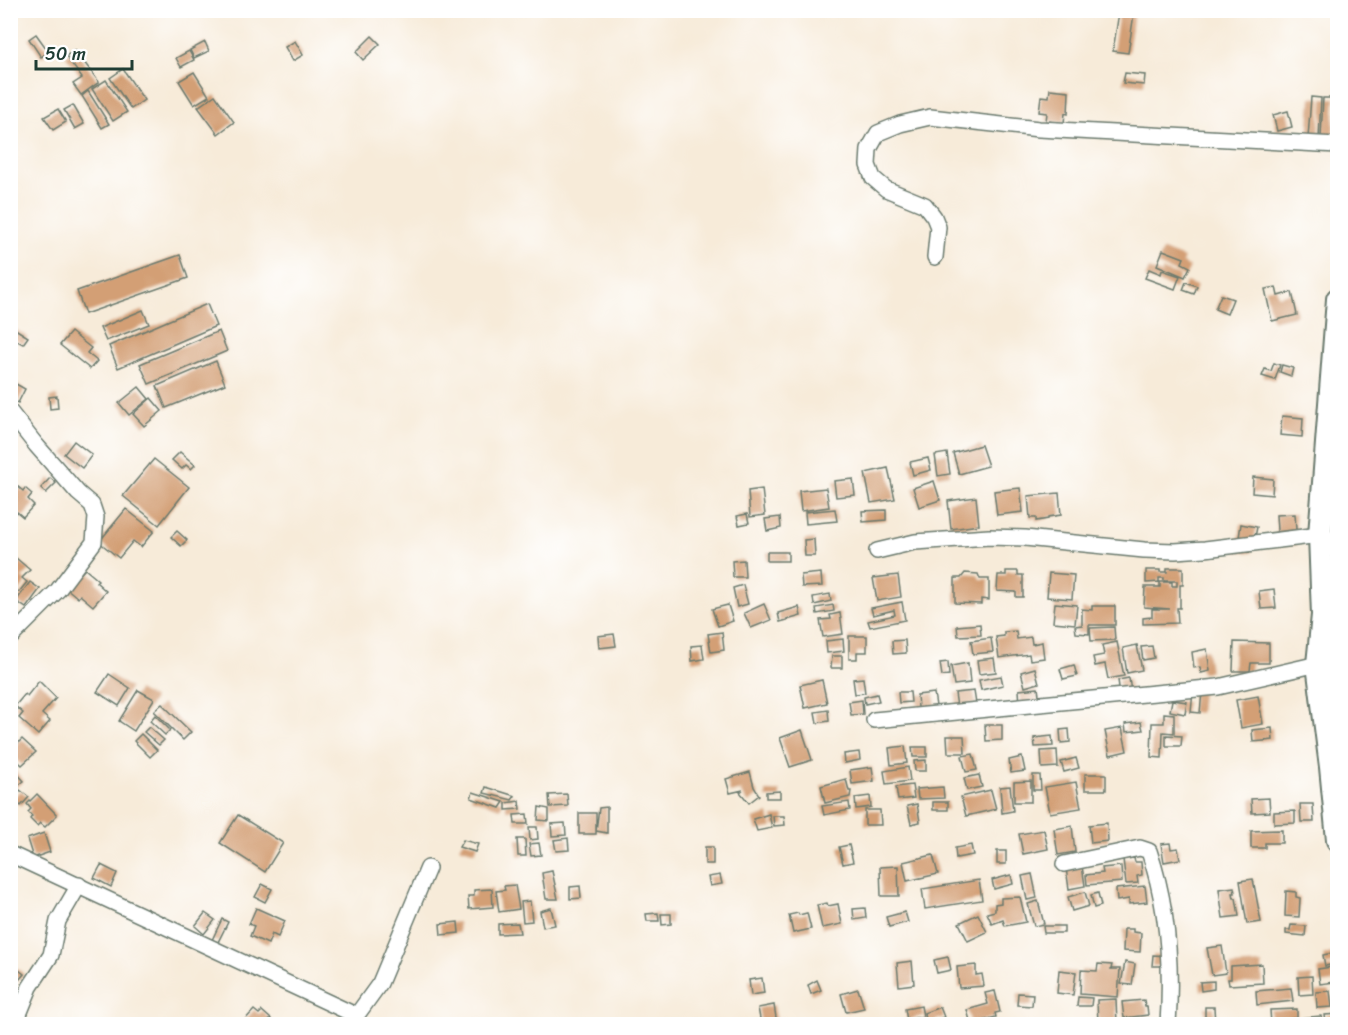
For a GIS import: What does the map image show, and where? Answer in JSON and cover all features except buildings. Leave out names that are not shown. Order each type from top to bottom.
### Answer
[{"type":"street","points":[[935,257],[938,227],[934,216],[925,206],[886,189],[873,178],[868,165],[869,149],[878,133],[900,124],[930,117],[1039,129],[1338,145]]},
{"type":"street","points":[[1337,829],[1334,767],[1318,664],[1329,539],[1338,300]]},
{"type":"street","points":[[10,412],[36,446],[78,493],[92,505],[96,518],[94,542],[58,590],[10,638]]},
{"type":"street","points":[[877,551],[915,542],[989,537],[1175,551],[1329,539]]},
{"type":"street","points":[[874,720],[1218,687],[1318,664]]},
{"type":"street","points":[[1064,864],[1136,849],[1144,848],[1149,851],[1157,876],[1167,934],[1170,982],[1168,1024]]},
{"type":"street","points":[[10,854],[353,1014],[359,1012],[380,984],[428,868]]},
{"type":"street","points":[[15,1024],[30,987],[51,955],[58,921],[79,885]]}]
